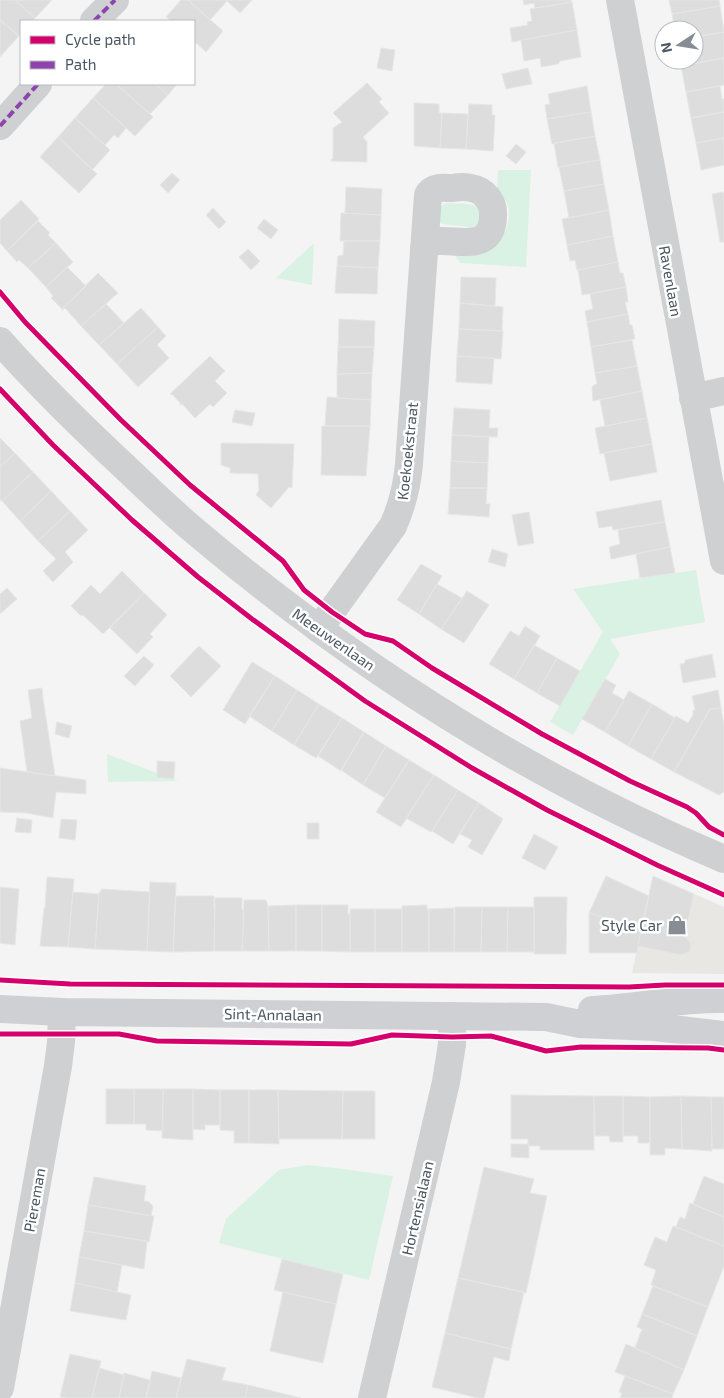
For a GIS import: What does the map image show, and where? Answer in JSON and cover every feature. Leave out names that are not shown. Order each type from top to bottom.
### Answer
[{"type":"main road","name":"Sint-Annalaan","points":[[0,1009],[62,1012],[546,1017],[581,1011],[679,1000],[724,999]]},
{"type":"main road","name":"Sint-Annalaan","points":[[546,1017],[580,1024],[655,1027],[724,1035]]},
{"type":"street","points":[[95,20],[115,0]]},
{"type":"street","name":"Ravenlaan","points":[[620,0],[724,561]]},
{"type":"street","points":[[0,126],[37,85]]},
{"type":"street","name":"Koekoekstraat","points":[[320,629],[393,526],[400,511],[409,464],[424,248]]},
{"type":"street","name":"Meeuwenlaan","points":[[0,341],[91,436],[196,532],[271,593],[320,629],[400,685],[497,745],[562,782],[724,859]]},
{"type":"street","points":[[693,398],[724,391]]},
{"type":"street","name":"Piereman","points":[[0,1388],[62,1042],[62,1012]]},
{"type":"street","name":"Hortensialaan","points":[[372,1398],[446,1082],[452,1044],[452,1016]]},
{"type":"shaded area","points":[[653,876],[724,907],[724,974],[632,973]]},
{"type":"green space","points":[[498,170],[531,170],[526,267],[460,263],[454,254],[496,244],[506,230],[509,209],[506,201],[497,189]]},
{"type":"green space","points":[[448,203],[470,204],[481,209],[477,226],[470,227],[439,222],[439,208]]},
{"type":"green space","points":[[314,243],[312,285],[276,278]]},
{"type":"green space","points":[[696,570],[705,622],[610,639],[620,654],[573,735],[550,722],[603,632],[573,589]]},
{"type":"green space","points":[[107,754],[178,781],[108,782]]},
{"type":"green space","points":[[307,1165],[393,1176],[369,1280],[219,1243],[226,1219],[279,1170]]},
{"type":"building","points":[[0,0],[15,0],[35,18],[33,20],[20,20],[19,36],[0,20]]},
{"type":"building","points":[[15,0],[52,0],[35,18]]},
{"type":"building","points":[[181,0],[188,0],[223,31],[206,52],[195,42],[195,20],[170,20],[166,17]]},
{"type":"building","points":[[188,0],[226,0],[227,1],[210,20]]},
{"type":"building","points":[[226,0],[252,0],[240,13]]},
{"type":"building","points":[[523,0],[571,0],[572,2],[535,8],[534,3],[524,5]]},
{"type":"building","points":[[669,0],[719,0],[720,6],[672,14]]},
{"type":"building","points":[[572,2],[577,30],[512,42],[510,28],[528,25],[527,22],[532,21],[530,9]]},
{"type":"building","points":[[720,6],[724,32],[704,35],[704,20],[673,20],[672,14]]},
{"type":"building","points":[[0,20],[19,36],[0,57]]},
{"type":"building","points":[[577,30],[581,57],[541,67],[540,58],[524,61],[521,40]]},
{"type":"building","points":[[724,32],[724,58],[704,62],[704,35]]},
{"type":"building","points":[[381,48],[395,50],[392,71],[377,68]]},
{"type":"building","points":[[724,58],[724,85],[686,92],[682,70],[704,70],[704,62]]},
{"type":"building","points":[[528,68],[532,84],[506,89],[502,74]]},
{"type":"building","points":[[367,83],[382,99],[379,102],[389,113],[363,137],[367,142],[367,162],[331,161],[333,159],[333,128],[342,122],[333,113]]},
{"type":"building","points":[[105,85],[117,85],[153,117],[135,136],[93,98]]},
{"type":"building","points":[[117,85],[156,85],[168,95],[150,114]]},
{"type":"building","points":[[156,85],[176,85],[168,95]]},
{"type":"building","points":[[587,86],[591,112],[547,119],[545,105],[550,104],[548,94]]},
{"type":"building","points":[[720,86],[722,99],[724,99],[724,112],[691,118],[686,92]]},
{"type":"building","points":[[93,98],[126,128],[118,138],[114,135],[105,145],[75,118]]},
{"type":"building","points":[[414,103],[439,104],[439,113],[442,113],[440,148],[414,146]]},
{"type":"building","points":[[469,104],[492,105],[492,115],[495,115],[493,151],[466,149]]},
{"type":"building","points":[[591,112],[595,136],[552,144],[547,119]]},
{"type":"building","points":[[724,112],[724,138],[696,143],[691,118]]},
{"type":"building","points":[[442,113],[468,114],[466,149],[440,148]]},
{"type":"building","points":[[75,118],[110,150],[92,170],[58,137]]},
{"type":"building","points":[[595,136],[600,160],[558,167],[554,143]]},
{"type":"building","points":[[58,137],[97,174],[79,193],[40,157]]},
{"type":"building","points":[[724,138],[724,165],[701,170],[696,143]]},
{"type":"building","points":[[516,144],[526,152],[516,164],[506,156]]},
{"type":"building","points":[[600,160],[604,184],[564,191],[559,167]]},
{"type":"building","points":[[172,173],[180,180],[168,193],[160,185]]},
{"type":"building","points":[[604,184],[609,210],[569,218],[564,191]]},
{"type":"building","points":[[346,187],[382,189],[381,215],[345,213]]},
{"type":"building","points":[[724,192],[724,242],[720,242],[712,194]]},
{"type":"building","points":[[21,200],[39,219],[7,251],[0,243],[0,220]]},
{"type":"building","points":[[213,208],[226,222],[219,229],[206,215]]},
{"type":"building","points":[[609,210],[613,236],[567,245],[562,219]]},
{"type":"building","points":[[341,213],[381,215],[380,241],[340,241]]},
{"type":"building","points":[[264,219],[278,230],[271,239],[257,228]]},
{"type":"building","points":[[38,221],[50,233],[48,235],[56,243],[28,268],[19,260],[17,262],[7,251]]},
{"type":"building","points":[[613,236],[618,262],[577,270],[575,260],[570,261],[567,245]]},
{"type":"building","points":[[344,241],[380,241],[378,268],[337,266],[338,256],[343,255]]},
{"type":"building","points":[[56,243],[73,262],[46,287],[28,268]]},
{"type":"building","points":[[248,249],[260,261],[251,270],[239,257]]},
{"type":"building","points":[[618,262],[626,287],[582,295],[578,270]]},
{"type":"building","points":[[337,266],[378,268],[377,294],[335,293]]},
{"type":"building","points":[[67,267],[86,286],[62,309],[51,298],[53,296],[46,287]]},
{"type":"building","points":[[98,273],[118,293],[81,326],[65,308],[62,309]]},
{"type":"building","points":[[461,277],[496,278],[495,306],[460,303]]},
{"type":"building","points":[[626,287],[628,302],[625,302],[628,314],[587,322],[585,311],[593,309],[590,294]]},
{"type":"building","points":[[460,303],[503,307],[502,331],[459,329]]},
{"type":"building","points":[[106,304],[124,323],[99,345],[81,326]]},
{"type":"building","points":[[141,308],[158,327],[117,364],[99,345]]},
{"type":"building","points":[[628,314],[635,339],[591,347],[587,322]]},
{"type":"building","points":[[339,319],[375,321],[374,347],[338,347]]},
{"type":"building","points":[[158,327],[166,336],[157,345],[169,358],[138,387],[117,364]]},
{"type":"building","points":[[459,329],[503,331],[501,359],[457,356]]},
{"type":"building","points":[[632,340],[637,366],[595,373],[591,347]]},
{"type":"building","points":[[338,347],[374,347],[372,373],[337,374]]},
{"type":"building","points":[[210,356],[225,371],[215,381],[227,393],[213,407],[210,404],[195,418],[182,404],[180,406],[181,404],[170,394]]},
{"type":"building","points":[[457,356],[494,358],[492,384],[456,382]]},
{"type":"building","points":[[637,366],[642,391],[593,401],[592,387],[597,384],[595,373]]},
{"type":"building","points":[[372,373],[371,400],[337,398],[337,374]]},
{"type":"building","points":[[642,391],[647,418],[605,426],[600,400]]},
{"type":"building","points":[[327,397],[371,400],[370,426],[325,426]]},
{"type":"building","points":[[454,408],[490,410],[489,428],[498,428],[497,437],[452,435]]},
{"type":"building","points":[[235,410],[255,413],[252,426],[232,422]]},
{"type":"building","points":[[647,418],[652,444],[600,454],[595,428]]},
{"type":"building","points":[[322,426],[370,426],[366,476],[321,475]]},
{"type":"building","points":[[452,435],[489,437],[488,463],[451,461]]},
{"type":"building","points":[[0,438],[15,453],[0,467]]},
{"type":"building","points":[[221,443],[294,444],[292,488],[289,487],[271,508],[256,495],[259,490],[258,474],[230,473],[230,468],[221,465]]},
{"type":"building","points":[[652,444],[657,472],[610,481],[604,453]]},
{"type":"building","points":[[15,453],[33,472],[2,501],[0,500],[0,467]]},
{"type":"building","points":[[451,461],[488,463],[487,488],[450,488]]},
{"type":"building","points":[[33,472],[51,491],[20,521],[2,501]]},
{"type":"building","points":[[450,488],[487,488],[486,504],[490,504],[489,517],[448,514]]},
{"type":"building","points":[[51,491],[70,511],[38,541],[20,521]]},
{"type":"building","points":[[661,500],[665,522],[613,530],[612,526],[599,528],[596,512]]},
{"type":"building","points":[[70,511],[88,530],[65,552],[73,562],[53,582],[43,571],[56,559],[38,541]]},
{"type":"building","points":[[529,512],[534,543],[518,546],[512,515]]},
{"type":"building","points":[[665,522],[670,547],[611,559],[609,547],[620,544],[618,530]]},
{"type":"building","points":[[670,547],[675,573],[640,578],[636,554]]},
{"type":"building","points":[[492,549],[508,554],[505,567],[488,562]]},
{"type":"building","points":[[421,564],[442,576],[419,614],[397,600]]},
{"type":"building","points":[[122,571],[144,593],[103,634],[71,606],[91,585],[100,594]]},
{"type":"building","points":[[437,584],[462,598],[441,629],[419,614]]},
{"type":"building","points":[[7,588],[17,599],[0,614],[0,594]]},
{"type":"building","points":[[467,591],[489,605],[464,643],[441,629]]},
{"type":"building","points":[[144,593],[167,615],[150,634],[153,637],[137,654],[110,628]]},
{"type":"building","points":[[525,626],[540,636],[514,679],[489,664],[510,631],[519,636]]},
{"type":"building","points":[[534,645],[557,658],[537,693],[514,679]]},
{"type":"building","points":[[199,646],[221,666],[191,697],[170,676]]},
{"type":"building","points":[[712,654],[716,677],[683,683],[680,664],[685,663],[685,660]]},
{"type":"building","points":[[144,656],[154,665],[135,686],[124,676]]},
{"type":"building","points":[[557,658],[580,671],[560,706],[537,693]]},
{"type":"building","points":[[252,662],[275,676],[245,724],[223,710]]},
{"type":"building","points":[[275,676],[297,690],[272,731],[249,716]]},
{"type":"building","points":[[605,679],[616,685],[612,693],[624,700],[605,732],[582,719]]},
{"type":"building","points":[[42,688],[55,776],[27,772],[20,721],[32,718],[28,690]]},
{"type":"building","points":[[297,690],[319,704],[294,745],[272,731]]},
{"type":"building","points":[[718,690],[721,708],[710,709],[674,772],[651,759],[676,716],[688,723],[693,715],[693,710],[695,710],[692,696]]},
{"type":"building","points":[[629,691],[652,704],[628,746],[605,732]]},
{"type":"building","points":[[319,704],[342,718],[316,758],[294,745]]},
{"type":"building","points":[[652,704],[675,718],[651,759],[628,746]]},
{"type":"building","points":[[721,708],[724,725],[724,792],[719,795],[674,772],[710,709]]},
{"type":"building","points":[[342,718],[364,732],[341,771],[318,756]]},
{"type":"building","points":[[57,722],[72,726],[69,738],[55,734]]},
{"type":"building","points":[[364,732],[386,746],[363,785],[341,770]]},
{"type":"building","points":[[386,746],[409,760],[385,798],[363,785]]},
{"type":"building","points":[[409,760],[434,775],[401,827],[376,812]]},
{"type":"building","points":[[157,761],[175,762],[174,779],[157,777]]},
{"type":"building","points":[[0,768],[86,780],[86,794],[56,792],[53,818],[27,813],[0,812]]},
{"type":"building","points":[[434,775],[458,790],[431,832],[406,818]]},
{"type":"building","points":[[458,790],[479,803],[453,844],[432,831]]},
{"type":"building","points":[[479,803],[503,819],[482,855],[468,847],[472,840],[460,834]]},
{"type":"building","points":[[17,818],[32,820],[31,833],[15,832]]},
{"type":"building","points":[[61,819],[77,820],[75,840],[59,838]]},
{"type":"building","points":[[307,823],[319,823],[319,839],[307,839]]},
{"type":"building","points":[[534,834],[558,847],[545,870],[522,858]]},
{"type":"building","points":[[606,876],[649,896],[641,929],[589,913]]},
{"type":"building","points":[[653,876],[694,894],[684,937],[691,944],[690,951],[687,953],[681,955],[638,946]]},
{"type":"building","points":[[47,877],[74,879],[68,947],[40,946]]},
{"type":"building","points":[[150,882],[176,883],[173,952],[147,951]]},
{"type":"building","points":[[0,887],[19,889],[15,945],[0,943]]},
{"type":"building","points":[[101,889],[150,892],[147,951],[95,949],[99,892],[101,892]]},
{"type":"building","points":[[73,892],[99,894],[95,949],[68,947]]},
{"type":"building","points":[[176,896],[214,896],[214,951],[173,952]]},
{"type":"building","points":[[534,897],[567,897],[566,954],[534,954]]},
{"type":"building","points":[[215,898],[242,898],[242,910],[244,910],[242,951],[214,951]]},
{"type":"building","points":[[244,900],[266,900],[268,906],[269,951],[242,951]]},
{"type":"building","points":[[296,905],[322,905],[322,951],[296,951]]},
{"type":"building","points":[[296,905],[296,951],[269,951],[268,906]]},
{"type":"building","points":[[322,905],[348,905],[348,914],[350,914],[350,952],[322,951]]},
{"type":"building","points":[[427,905],[427,909],[429,909],[429,952],[402,952],[402,906]]},
{"type":"building","points":[[455,907],[482,907],[481,952],[454,952]]},
{"type":"building","points":[[482,907],[508,907],[507,952],[481,952]]},
{"type":"building","points":[[508,907],[534,907],[534,952],[507,952]]},
{"type":"building","points":[[454,908],[454,952],[429,952],[429,909]]},
{"type":"building","points":[[350,909],[375,909],[375,952],[350,952]]},
{"type":"building","points":[[375,909],[402,909],[402,952],[375,952]]},
{"type":"building","points":[[589,913],[641,929],[637,953],[589,953]]},
{"type":"building","points":[[106,1089],[134,1089],[134,1124],[106,1124]]},
{"type":"building","points":[[134,1089],[163,1089],[163,1131],[146,1130],[146,1124],[134,1124]]},
{"type":"building","points":[[163,1089],[193,1089],[193,1140],[162,1138]]},
{"type":"building","points":[[193,1089],[220,1090],[220,1125],[205,1125],[205,1130],[193,1129]]},
{"type":"building","points":[[220,1090],[249,1090],[249,1143],[234,1143],[234,1131],[220,1130]]},
{"type":"building","points":[[249,1090],[278,1090],[279,1144],[249,1143]]},
{"type":"building","points":[[278,1090],[343,1091],[342,1139],[279,1139]]},
{"type":"building","points":[[343,1091],[375,1091],[375,1139],[342,1139]]},
{"type":"building","points":[[511,1095],[594,1096],[594,1150],[540,1150],[540,1146],[528,1146],[528,1139],[511,1139]]},
{"type":"building","points":[[594,1096],[623,1096],[623,1142],[610,1142],[609,1136],[595,1136]]},
{"type":"building","points":[[623,1096],[650,1097],[650,1143],[638,1143],[638,1136],[623,1136]]},
{"type":"building","points":[[681,1096],[711,1097],[712,1151],[682,1149]]},
{"type":"building","points":[[681,1096],[682,1149],[665,1148],[665,1155],[650,1155],[650,1097]]},
{"type":"building","points":[[711,1097],[724,1097],[724,1149],[712,1149]]},
{"type":"building","points":[[511,1144],[528,1144],[529,1158],[511,1157]]},
{"type":"building","points":[[484,1167],[534,1179],[530,1193],[547,1196],[526,1293],[458,1278]]},
{"type":"building","points":[[704,1176],[724,1184],[724,1217],[693,1204]]},
{"type":"building","points":[[94,1177],[146,1186],[144,1201],[149,1202],[153,1206],[151,1216],[88,1205]]},
{"type":"building","points":[[690,1203],[724,1217],[724,1246],[676,1227],[680,1217],[685,1219]]},
{"type":"building","points":[[88,1205],[154,1216],[149,1242],[84,1231]]},
{"type":"building","points":[[673,1226],[724,1246],[724,1266],[708,1307],[651,1285],[656,1270],[644,1265],[655,1237],[667,1242]]},
{"type":"building","points":[[84,1231],[147,1241],[144,1269],[79,1257]]},
{"type":"building","points":[[79,1257],[122,1265],[117,1292],[75,1283]]},
{"type":"building","points":[[282,1259],[343,1274],[336,1304],[274,1290]]},
{"type":"building","points":[[458,1278],[524,1292],[511,1349],[445,1333]]},
{"type":"building","points":[[75,1283],[131,1295],[126,1320],[70,1311]]},
{"type":"building","points":[[653,1286],[708,1307],[697,1336],[642,1314]]},
{"type":"building","points":[[283,1292],[336,1304],[323,1363],[270,1351]]},
{"type":"building","points":[[642,1314],[697,1336],[684,1370],[635,1348],[642,1329],[637,1327]]},
{"type":"building","points":[[445,1333],[511,1349],[509,1361],[494,1357],[484,1398],[432,1387]]},
{"type":"building","points":[[626,1344],[684,1370],[673,1394],[615,1372]]},
{"type":"building","points":[[70,1354],[101,1361],[92,1398],[60,1397]]},
{"type":"building","points":[[187,1359],[226,1368],[222,1380],[248,1385],[245,1398],[176,1398]]},
{"type":"building","points":[[99,1368],[124,1375],[119,1398],[92,1398]]},
{"type":"building","points":[[152,1371],[181,1378],[176,1398],[146,1398]]},
{"type":"building","points":[[124,1373],[150,1380],[146,1398],[119,1398]]},
{"type":"building","points":[[625,1376],[673,1394],[672,1398],[620,1398],[622,1393],[619,1392]]},
{"type":"building","points":[[248,1385],[301,1398],[245,1398]]},
{"type":"marked path","points":[[95,20],[115,0]]},
{"type":"marked path","points":[[0,126],[37,85]]},
{"type":"cycle path","points":[[0,292],[25,322],[121,420],[190,485],[283,561],[304,590],[332,612],[365,634],[393,641],[432,668],[542,734],[630,781],[687,807],[696,813],[709,827],[724,835]]},
{"type":"cycle path","points":[[0,389],[53,445],[132,520],[198,577],[252,619],[365,701],[472,768],[547,810],[657,865],[724,895]]},
{"type":"cycle path","points":[[0,980],[70,984],[629,987],[724,985]]},
{"type":"cycle path","points":[[0,1034],[119,1034],[157,1041],[351,1044],[392,1035],[491,1036],[546,1051],[581,1047],[708,1048],[724,1050]]},
{"type":"place","name":"Style Car","points":[[677,925]]}]
